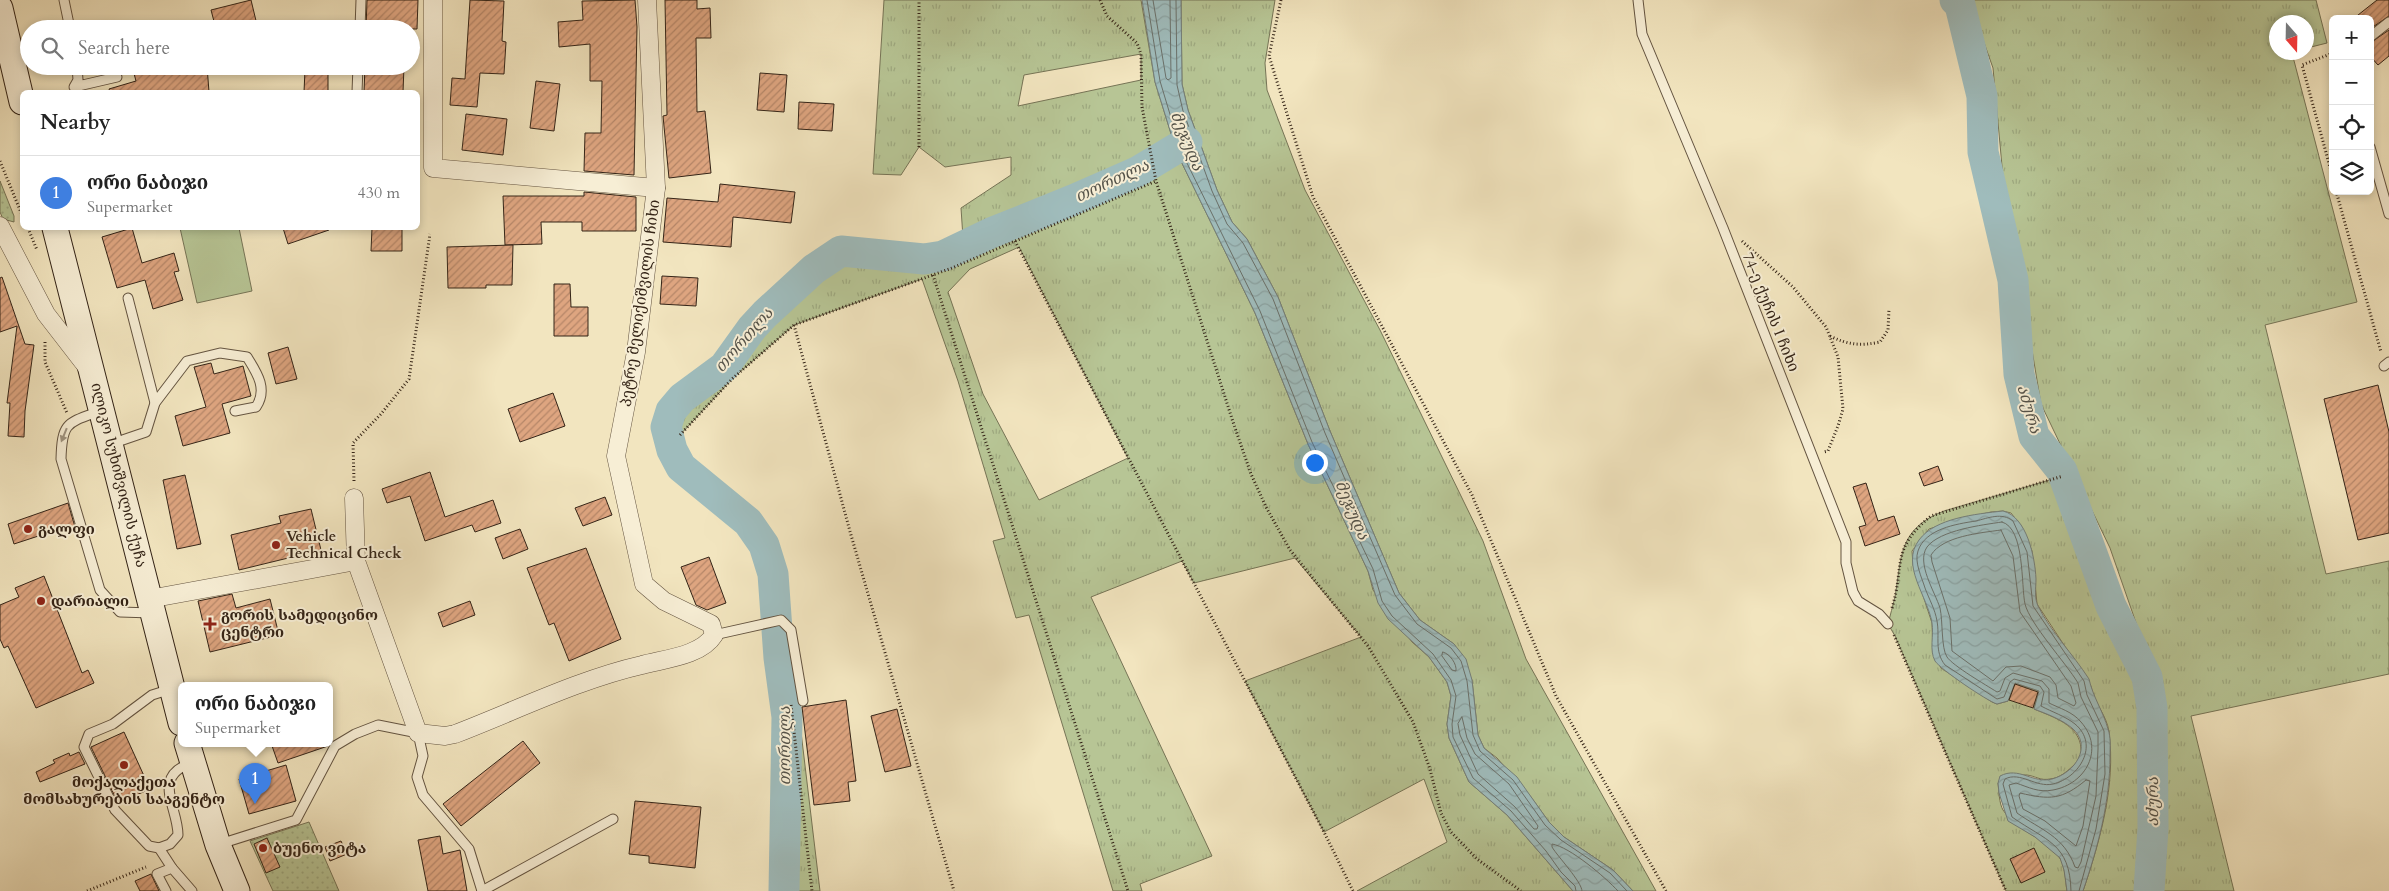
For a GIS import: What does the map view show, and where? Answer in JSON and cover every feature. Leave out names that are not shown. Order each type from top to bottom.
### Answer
[{"type":"main road","points":[[0,8],[20,93]]},
{"type":"main road","name":"ილიკო სუხიშვილის ქუჩა","points":[[56,230],[95,377],[110,444],[178,712]]},
{"type":"main road","points":[[190,753],[218,845],[237,891]]},
{"type":"street","points":[[433,0],[433,168],[656,188]]},
{"type":"street","name":"პეტრე მელიქიშვილის ჩიხი","points":[[647,0],[656,188],[636,352],[616,456],[644,584],[664,601],[712,629]]},
{"type":"street","points":[[0,226],[46,314],[95,377]]},
{"type":"street","points":[[354,498],[356,561],[418,732],[445,736],[455,734],[594,680],[639,665],[678,656],[709,644],[712,629]]},
{"type":"street","points":[[151,606],[356,561]]},
{"type":"lane","points":[[64,0],[68,20]]},
{"type":"lane","points":[[360,20],[361,0]]},
{"type":"lane","name":"74-ე ქუჩის I ჩიხი","points":[[1638,0],[1642,34],[1723,228],[1846,542],[1846,563],[1853,592],[1858,601],[1879,614],[1888,624]]},
{"type":"lane","points":[[2374,34],[2389,22]]},
{"type":"lane","points":[[78,75],[78,80],[74,87],[117,76]]},
{"type":"lane","points":[[356,90],[357,75]]},
{"type":"lane","points":[[2371,150],[2389,214]]},
{"type":"lane","points":[[128,298],[155,404]]},
{"type":"lane","points":[[110,444],[146,432],[155,404],[186,361],[220,353],[247,357],[261,379],[262,399],[256,407],[235,411]]},
{"type":"lane","points":[[102,410],[70,422],[61,437],[60,459],[100,590],[120,612],[151,606]]},
{"type":"lane","points":[[712,629],[781,620],[791,630],[803,701]]},
{"type":"lane","points":[[171,688],[152,695],[112,724],[89,734],[84,747],[115,810],[149,846],[159,848],[170,844],[178,835],[178,824],[170,799],[169,781],[190,753]]},
{"type":"lane","points":[[218,845],[296,820],[335,746],[355,734],[378,725],[418,732],[423,756],[417,777],[422,795],[469,849],[482,891],[613,819]]},
{"type":"lane","points":[[159,848],[172,868],[192,891]]},
{"type":"lane","points":[[166,891],[157,874],[172,868]]},
{"type":"path","points":[[919,0],[919,147]]},
{"type":"path","points":[[1100,0],[1107,16],[1137,44],[1142,54],[1142,107],[1156,181],[1251,474],[1278,531],[1317,586],[1368,646],[1413,722],[1430,768],[1441,813],[1451,832],[1477,859],[1521,891]]},
{"type":"path","points":[[1282,0],[1269,56],[1313,197],[1472,495],[1556,696],[1666,891]]},
{"type":"path","points":[[2329,55],[2302,65],[2329,163]]},
{"type":"path","points":[[0,161],[20,209]]},
{"type":"path","points":[[680,435],[732,379],[794,325],[933,275],[1156,181]]},
{"type":"path","points":[[2337,195],[2387,364]]},
{"type":"path","points":[[1723,228],[1746,243],[1793,287],[1826,327],[1838,357],[1842,409],[1838,426],[1828,451],[1814,457]]},
{"type":"path","points":[[354,498],[353,443],[381,414],[409,379],[430,234]]},
{"type":"path","points":[[1015,241],[1353,891]]},
{"type":"path","points":[[933,275],[1128,891]]},
{"type":"path","points":[[1829,336],[1847,344],[1864,345],[1880,342],[1888,330],[1889,309]]},
{"type":"path","points":[[794,325],[851,534],[954,891]]},
{"type":"path","points":[[2006,891],[1895,636],[1888,624],[1894,600],[1899,562],[1914,530],[1931,516],[1944,511],[2064,476]]},
{"type":"path","points":[[790,700],[812,891]]},
{"type":"path","points":[[87,891],[167,859]]},
{"type":"green space","points":[[884,0],[1141,0],[1155,82],[1177,153],[1255,313],[1308,444],[1368,571],[1373,590],[1412,642],[1429,657],[1447,682],[1451,696],[1447,724],[1449,738],[1469,782],[1507,815],[1573,891],[1357,891],[1447,842],[1424,779],[1324,832],[1245,681],[1361,637],[1295,558],[1194,583],[1182,561],[1091,597],[1212,856],[1140,884],[1142,891],[1113,891],[1029,615],[1016,618],[993,541],[1005,538],[958,381],[922,279],[794,325],[732,379],[680,435],[682,448],[688,460],[705,476],[732,496],[761,524],[776,546],[796,690],[820,891],[784,891],[787,717],[779,658],[773,574],[764,545],[748,522],[681,467],[672,450],[666,427],[671,411],[682,398],[724,367],[752,328],[814,269],[841,251],[869,254],[869,249],[947,246],[963,238],[961,208],[1011,175],[1011,157],[945,167],[919,147],[901,175],[873,174]],"holes":[[[1141,54],[1141,80],[1018,106],[1024,75]],[[1019,247],[1128,458],[1039,500],[983,394],[948,292],[970,269]]]},
{"type":"green space","points":[[1181,0],[1275,0],[1265,63],[1267,90],[1305,190],[1380,330],[1483,541],[1526,659],[1656,891],[1633,891],[1613,870],[1564,837],[1549,822],[1531,797],[1497,758],[1484,748],[1478,735],[1472,680],[1454,644],[1420,620],[1399,593],[1330,431],[1278,297],[1247,239],[1232,222],[1217,190],[1188,110],[1182,84]]},
{"type":"green space","points":[[1969,0],[2316,0],[2327,43],[2314,46],[2314,15],[2269,15],[2269,60],[2294,60],[2357,302],[2265,325],[2326,574],[2389,561],[2389,674],[2191,716],[2234,891],[2150,891],[2152,848],[2149,891],[2083,891],[2101,833],[2105,813],[2111,752],[2108,726],[2094,698],[2091,686],[2037,604],[2032,551],[2021,526],[2011,513],[2003,511],[1991,512],[1929,529],[1912,551],[1913,565],[1932,623],[1933,653],[1941,668],[1997,704],[2008,701],[2015,683],[2039,691],[2034,709],[2064,723],[2076,734],[2081,751],[2079,758],[2075,764],[2060,776],[2044,779],[2024,775],[1998,783],[1999,797],[2003,810],[2015,824],[2046,844],[2059,857],[2064,869],[2067,891],[2006,891],[1895,636],[1888,624],[1895,597],[1901,557],[1910,535],[1918,526],[1944,511],[2063,476],[2111,606],[2147,677],[2152,708],[2154,822],[2159,720],[2158,686],[2110,548],[2041,404],[2003,177],[1993,68]]},
{"type":"green space","points":[[0,181],[14,216],[14,222],[3,219],[0,212]]},
{"type":"green space","points":[[180,230],[239,230],[252,291],[197,303]]},
{"type":"green space","points":[[309,822],[339,891],[273,891],[250,841]]},
{"type":"water","name":"მეჯუდა","points":[[1142,0],[1181,0],[1182,84],[1188,110],[1217,190],[1232,222],[1247,239],[1278,297],[1330,431],[1399,593],[1420,620],[1454,644],[1466,659],[1472,680],[1478,735],[1484,748],[1517,777],[1549,822],[1564,837],[1613,870],[1633,891],[1573,891],[1507,815],[1469,782],[1449,738],[1447,724],[1451,696],[1447,682],[1429,657],[1388,619],[1378,603],[1368,571],[1308,444],[1255,313],[1177,153],[1155,82]]},
{"type":"water","points":[[2003,511],[2018,521],[2024,529],[2034,560],[2038,606],[2049,625],[2089,679],[2109,732],[2108,790],[2094,858],[2083,891],[2067,891],[2060,858],[2035,837],[2008,821],[1999,793],[1998,783],[2000,776],[2007,773],[2045,780],[2060,776],[2074,765],[2078,758],[2081,743],[2078,735],[2063,722],[2034,709],[2039,691],[2015,683],[2008,701],[1997,704],[1974,691],[1935,661],[1932,652],[1930,613],[1914,570],[1912,560],[1914,550],[1919,540],[1935,527],[1957,518]]},
{"type":"building","points":[[251,0],[256,20],[214,20],[211,10]]},
{"type":"building","points":[[367,0],[418,0],[417,20],[366,20]]},
{"type":"building","points":[[470,0],[504,1],[502,41],[506,42],[504,74],[480,73],[477,107],[450,105],[452,78],[465,79]]},
{"type":"building","points":[[635,0],[637,27],[634,175],[584,171],[585,133],[601,133],[602,81],[590,81],[590,44],[559,47],[558,22],[583,20],[582,1]]},
{"type":"building","points":[[665,0],[697,0],[697,9],[710,8],[711,38],[696,38],[697,112],[705,111],[711,173],[669,178],[663,116],[667,115]]},
{"type":"building","points":[[2377,0],[2389,0],[2389,16],[2374,26],[2374,15],[2358,15]]},
{"type":"building","points":[[2389,30],[2389,56],[2378,65],[2374,60],[2374,40]]},
{"type":"building","points":[[760,73],[787,75],[784,112],[757,110]]},
{"type":"building","points":[[134,75],[208,75],[209,90],[109,89],[136,81]]},
{"type":"building","points":[[305,75],[328,75],[328,90],[304,90]]},
{"type":"building","points":[[365,75],[404,75],[403,90],[364,90]]},
{"type":"building","points":[[536,81],[560,84],[554,131],[530,128]]},
{"type":"building","points":[[799,102],[834,104],[832,131],[798,129]]},
{"type":"building","points":[[466,114],[507,119],[503,155],[462,150]]},
{"type":"building","points":[[720,184],[795,192],[791,223],[733,217],[731,247],[663,242],[667,198],[718,202]]},
{"type":"building","points":[[584,192],[636,197],[636,231],[582,231],[582,222],[541,222],[542,244],[505,245],[503,196],[584,196]]},
{"type":"building","points":[[125,230],[133,230],[142,263],[174,253],[179,271],[174,272],[183,300],[153,309],[145,280],[117,288],[102,237]]},
{"type":"building","points":[[284,230],[329,230],[288,244]]},
{"type":"building","points":[[372,230],[402,230],[402,251],[371,251]]},
{"type":"building","points":[[513,245],[512,285],[486,285],[486,288],[448,288],[447,247]]},
{"type":"building","points":[[662,276],[698,278],[696,306],[660,304]]},
{"type":"building","points":[[2,277],[25,344],[34,345],[25,411],[24,437],[8,436],[10,403],[7,403],[17,326],[0,332],[0,278]]},
{"type":"building","points":[[554,284],[570,284],[571,307],[588,307],[588,336],[554,336]]},
{"type":"building","points":[[288,347],[297,379],[276,384],[268,353]]},
{"type":"building","points":[[211,363],[214,374],[243,366],[251,396],[222,404],[230,433],[183,446],[175,416],[206,407],[194,367]]},
{"type":"building","points":[[2378,385],[2389,432],[2389,533],[2358,540],[2324,399]]},
{"type":"building","points":[[553,393],[565,426],[520,442],[508,409]]},
{"type":"building","points":[[1938,466],[1943,480],[1924,486],[1919,473]]},
{"type":"building","points":[[430,472],[445,517],[493,500],[501,523],[475,532],[472,525],[425,541],[410,496],[387,503],[382,489]]},
{"type":"building","points":[[185,475],[201,544],[177,549],[163,480]]},
{"type":"building","points":[[1866,483],[1878,521],[1894,516],[1900,534],[1865,546],[1859,527],[1866,525],[1853,487]]},
{"type":"building","points":[[605,497],[612,515],[583,526],[575,508]]},
{"type":"building","name":"გალფი","points":[[68,503],[75,527],[70,528],[69,526],[14,544],[8,524]]},
{"type":"building","points":[[311,509],[321,550],[239,570],[231,535],[281,523],[279,516]]},
{"type":"building","points":[[520,529],[528,549],[503,559],[495,538]]},
{"type":"building","points":[[586,548],[621,639],[569,661],[554,623],[549,625],[527,568]]},
{"type":"building","points":[[709,557],[726,603],[707,610],[696,605],[681,567]]},
{"type":"building","points":[[44,576],[82,673],[88,670],[94,683],[36,708],[8,646],[4,648],[0,639],[0,605],[19,597],[15,588]]},
{"type":"building","points":[[232,594],[236,608],[270,599],[279,635],[210,652],[198,601]]},
{"type":"building","points":[[470,601],[475,615],[443,627],[438,613]]},
{"type":"building","points":[[2015,684],[2038,692],[2033,708],[2009,700]]},
{"type":"building","points":[[846,700],[856,781],[848,782],[850,801],[814,805],[802,707]]},
{"type":"building","points":[[897,709],[911,766],[885,772],[871,716]]},
{"type":"building","points":[[124,732],[150,789],[118,803],[91,747]]},
{"type":"building","points":[[523,741],[540,763],[461,826],[443,804]]},
{"type":"building","points":[[272,747],[325,747],[278,763]]},
{"type":"building","points":[[79,752],[85,764],[40,782],[36,772],[55,763],[53,760],[69,753],[70,756]]},
{"type":"building","points":[[286,765],[296,801],[249,814],[239,779]]},
{"type":"building","points":[[635,801],[701,807],[695,868],[649,863],[649,856],[629,854]]},
{"type":"building","points":[[440,836],[443,854],[460,850],[467,891],[428,891],[418,840]]},
{"type":"building","points":[[267,838],[280,867],[266,873],[254,844]]},
{"type":"building","points":[[341,841],[347,854],[330,861],[325,847]]},
{"type":"building","points":[[2034,848],[2045,872],[2021,883],[2010,859]]},
{"type":"building","points":[[151,874],[159,891],[140,891],[135,881]]},
{"type":"waterway","name":"აძურა","points":[[1955,0],[1960,5],[1982,96],[1983,152],[2013,280],[2019,374],[2034,436],[2062,471],[2111,606],[2147,677],[2152,708],[2153,828],[2149,891]]},
{"type":"waterway","name":"თორთლა","points":[[784,891],[787,717],[779,658],[773,574],[764,545],[748,522],[681,467],[672,450],[666,427],[671,411],[682,398],[724,367],[752,328],[765,314],[814,269],[841,251],[924,259],[943,256],[991,233],[1137,172],[1187,142]]},
{"type":"place","name":"გალფი","points":[[28,529]]},
{"type":"place","name":"Vehicle Technical Check","points":[[276,545]]},
{"type":"place","name":"დარიალი","points":[[41,601]]},
{"type":"place","name":"გორის სამედიცინო ცენტრი","points":[[210,624]]},
{"type":"place","name":"მოქალაქეთა მომსახურების სააგენტო","points":[[124,765]]},
{"type":"place","name":"ორი ნაბიჯი","points":[[255,804]]},
{"type":"place","name":"ბუენო ვიტა","points":[[263,848]]}]
